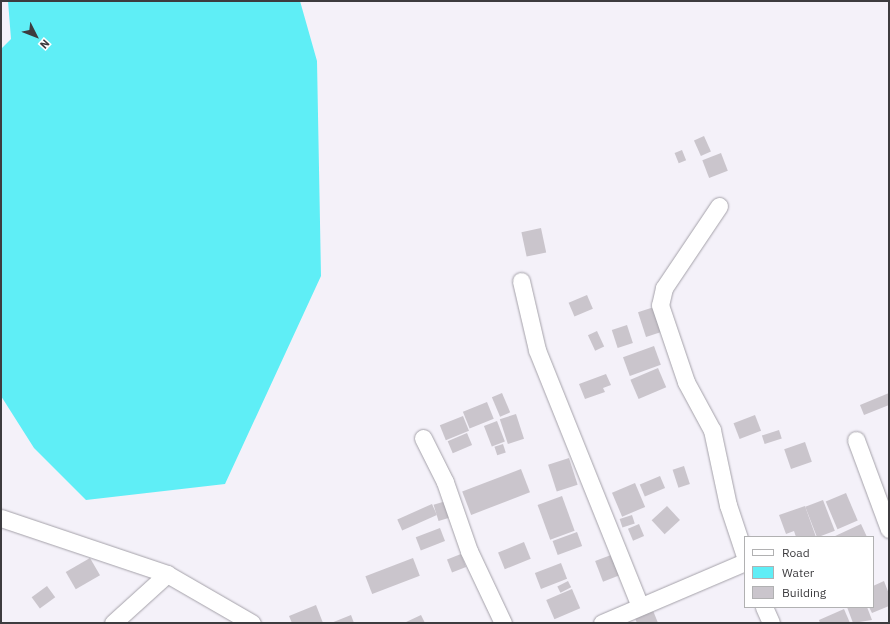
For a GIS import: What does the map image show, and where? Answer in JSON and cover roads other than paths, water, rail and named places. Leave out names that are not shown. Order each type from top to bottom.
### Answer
[{"type":"street","points":[[718,206],[671,276],[660,305],[686,382],[712,430],[728,506],[744,553]]},
{"type":"street","points":[[521,281],[537,350],[640,606]]},
{"type":"street","points":[[424,438],[445,482],[469,551],[503,623]]},
{"type":"street","points":[[856,440],[889,529]]},
{"type":"street","points":[[1,518],[167,574],[252,623]]},
{"type":"street","points":[[602,623],[744,562]]},
{"type":"street","points":[[112,623],[167,574]]},
{"type":"street","points":[[764,608],[770,623]]},
{"type":"water","points":[[8,1],[300,1],[317,61],[321,276],[225,484],[86,500],[34,448],[1,396],[1,49],[11,39]]}]
